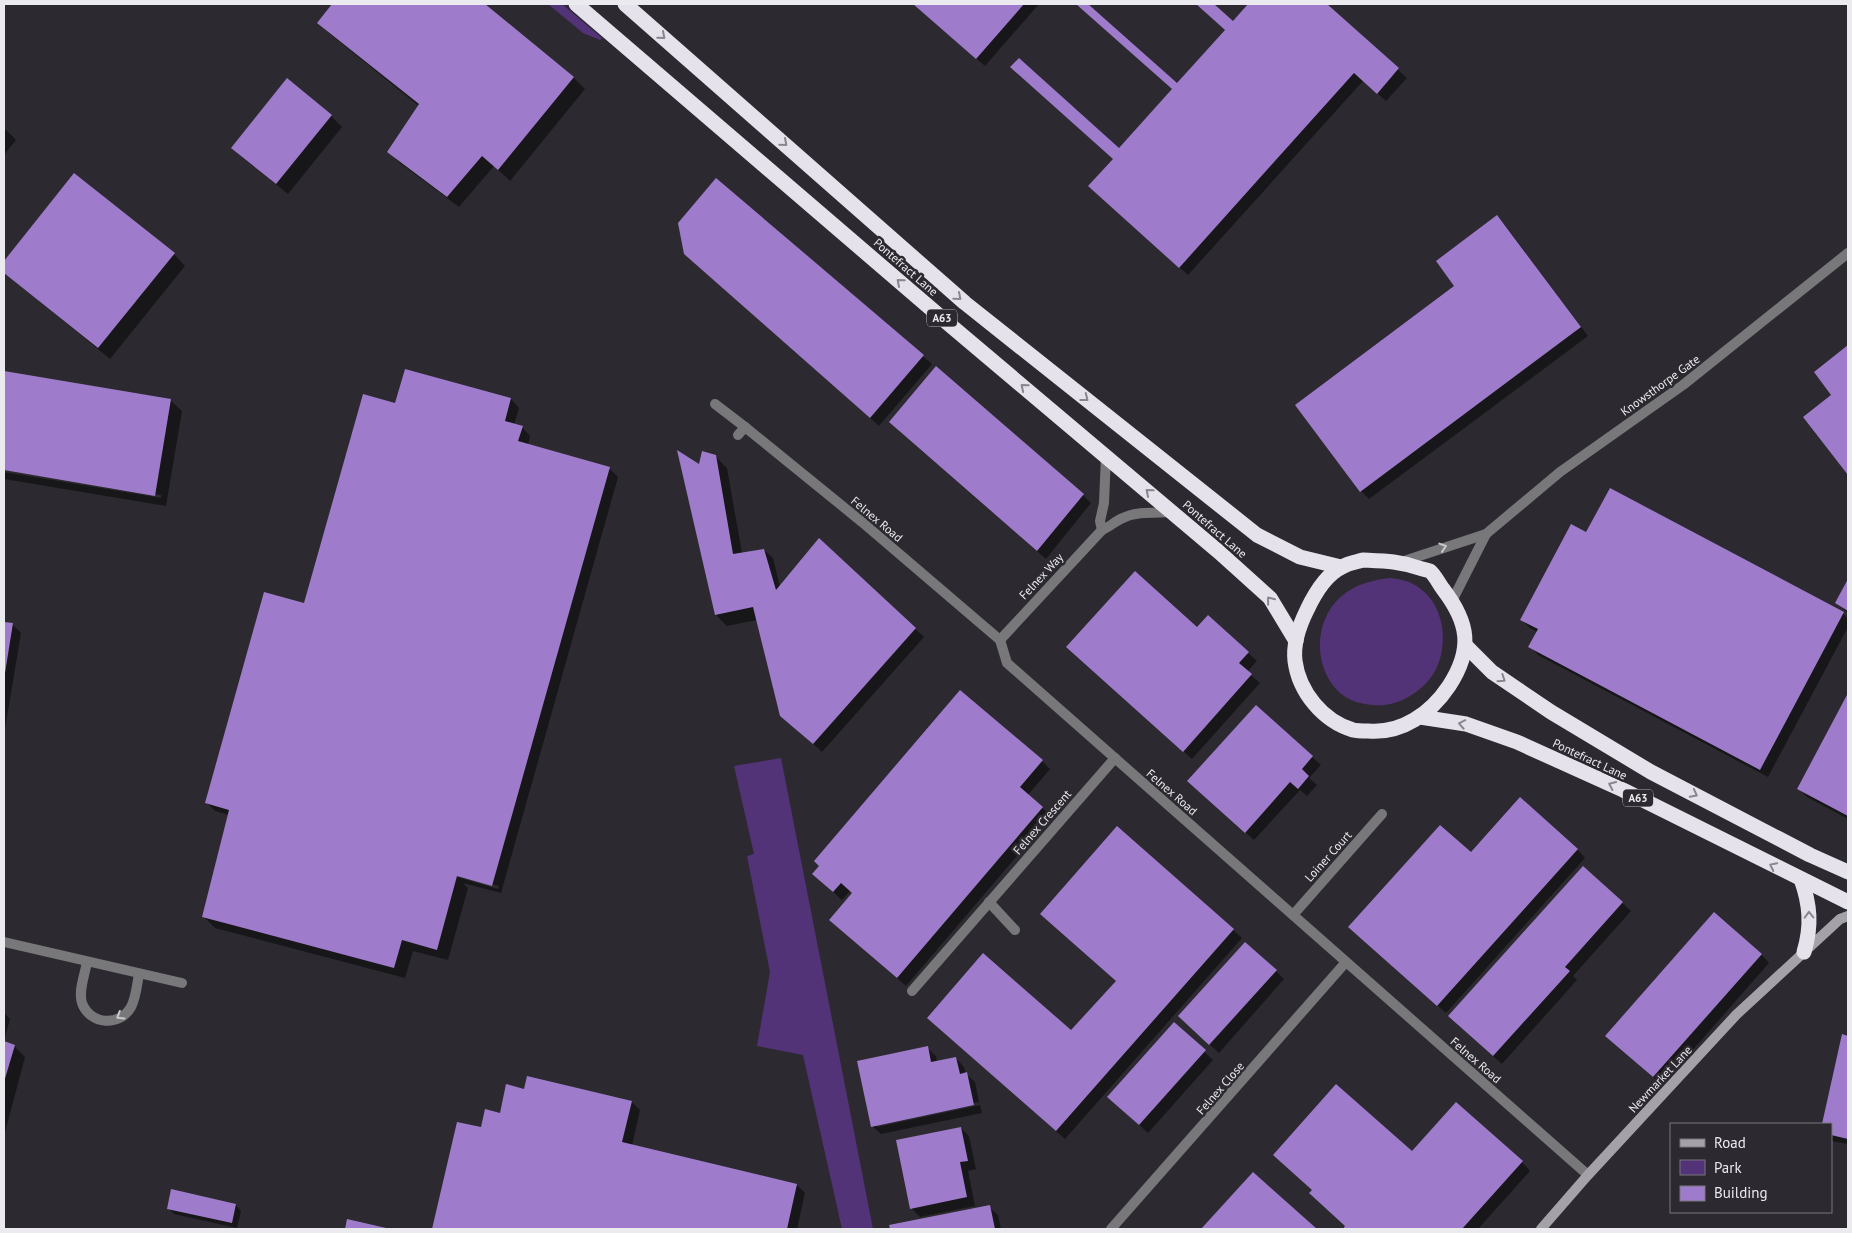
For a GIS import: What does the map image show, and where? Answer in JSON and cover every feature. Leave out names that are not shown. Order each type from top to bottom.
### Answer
[{"type":"highway","name":"Pontefract Lane","points":[[576,4],[1172,512],[1270,598],[1296,641]]},
{"type":"highway","name":"Pontefract Lane","points":[[625,4],[965,303],[1257,535],[1300,557],[1341,567]]},
{"type":"highway","name":"A63","points":[[1363,560],[1401,562],[1429,571],[1452,601],[1462,621],[1466,646],[1458,672],[1440,700],[1420,717],[1401,726],[1380,732],[1353,730],[1329,718],[1312,703],[1301,682],[1295,662],[1296,641],[1303,618],[1312,598],[1324,582],[1341,567],[1363,560]]},
{"type":"highway","name":"Pontefract Lane","points":[[1466,646],[1492,672],[1550,712],[1651,772],[1810,855],[1848,872]]},
{"type":"highway","name":"Pontefract Lane","points":[[1420,717],[1466,724],[1517,742],[1623,790],[1848,902]]},
{"type":"highway","points":[[1800,879],[1809,907],[1809,937],[1804,952]]},
{"type":"street","name":"Knowsthorpe Gate","points":[[1401,562],[1486,534],[1560,472],[1683,385],[1848,254]]},
{"type":"street","name":"Felnex Road","points":[[715,404],[742,431],[862,522],[1000,640],[1007,663],[1588,1175]]},
{"type":"street","points":[[1102,530],[1100,520],[1104,503],[1106,456]]},
{"type":"street","name":"Felnex Way","points":[[1000,640],[1102,530],[1109,528],[1123,517],[1172,512]]},
{"type":"street","name":"Knowsthorpe Gate","points":[[1452,601],[1486,534]]},
{"type":"street","name":"Felnex Crescent","points":[[912,991],[1115,758]]},
{"type":"street","name":"Loiner Court","points":[[1292,915],[1382,814]]},
{"type":"street","points":[[989,902],[1015,930]]},
{"type":"street","name":"Newmarket Lane","points":[[1541,1229],[1588,1175],[1736,1015],[1840,919],[1848,916]]},
{"type":"street","points":[[4,942],[182,983]]},
{"type":"street","points":[[87,962],[81,994],[82,1003],[86,1011],[101,1021],[110,1022],[118,1019],[131,1008],[139,974]]},
{"type":"street","name":"Felnex Close","points":[[1112,1229],[1346,962]]},
{"type":"green space","points":[[548,4],[562,4],[602,38],[600,40],[583,33]]},
{"type":"green space","points":[[1390,578],[1415,585],[1427,594],[1434,603],[1442,625],[1442,648],[1436,669],[1418,691],[1401,701],[1391,704],[1368,705],[1347,698],[1330,681],[1324,668],[1320,640],[1328,613],[1347,592],[1367,582]]},
{"type":"green space","points":[[781,758],[873,1229],[842,1229],[803,1055],[757,1046],[770,972],[747,856],[754,854],[734,766]]},
{"type":"building","points":[[332,4],[485,4],[574,77],[498,170],[482,156],[447,197],[387,152],[419,104],[317,23]]},
{"type":"building","points":[[913,4],[1024,4],[976,59]]},
{"type":"building","points":[[1076,4],[1088,4],[1177,83],[1225,30],[1196,4],[1214,4],[1233,21],[1248,4],[1327,4],[1399,68],[1377,94],[1354,73],[1179,268],[1088,186],[1113,159],[1010,67],[1019,58],[1119,148],[1172,89]]},
{"type":"building","points":[[287,78],[332,115],[276,184],[231,148]]},
{"type":"building","points":[[74,173],[175,253],[98,348],[4,273],[4,261]]},
{"type":"building","points":[[716,178],[924,355],[870,418],[684,254],[678,223]]},
{"type":"building","points":[[1497,215],[1581,327],[1360,492],[1295,405],[1454,286],[1436,261]]},
{"type":"building","points":[[1848,345],[1848,475],[1803,417],[1831,395],[1814,372]]},
{"type":"building","points":[[936,366],[1084,494],[1037,551],[889,422]]},
{"type":"building","points":[[405,369],[511,398],[505,421],[523,426],[518,441],[610,467],[492,886],[457,876],[437,950],[402,940],[394,968],[202,917],[229,810],[205,803],[264,592],[304,603],[363,394],[395,403]]},
{"type":"building","points":[[4,371],[171,399],[155,496],[4,470]]},
{"type":"building","points":[[677,450],[699,464],[702,451],[716,455],[733,554],[764,549],[776,590],[819,538],[916,628],[813,744],[780,716],[753,607],[715,615]]},
{"type":"building","points":[[1610,488],[1844,612],[1760,770],[1528,647],[1538,629],[1520,620],[1571,524],[1586,532]]},
{"type":"building","points":[[1135,571],[1197,627],[1208,615],[1249,652],[1239,663],[1252,674],[1183,752],[1066,647]]},
{"type":"building","points":[[1848,579],[1848,611],[1835,603]]},
{"type":"building","points":[[4,622],[13,623],[5,673],[4,673]]},
{"type":"building","points":[[960,690],[1043,760],[1020,787],[1043,807],[897,978],[829,920],[852,893],[841,883],[833,892],[812,874],[819,866],[814,861]]},
{"type":"building","points":[[1848,693],[1848,816],[1797,789]]},
{"type":"building","points":[[1256,705],[1313,756],[1302,769],[1309,776],[1298,789],[1290,782],[1245,833],[1187,781]]},
{"type":"building","points":[[1520,797],[1578,849],[1437,1006],[1348,927],[1440,825],[1471,852]]},
{"type":"building","points":[[1117,826],[1234,929],[1056,1131],[927,1018],[983,953],[1071,1030],[1116,981],[1040,914]]},
{"type":"building","points":[[1583,866],[1623,902],[1565,967],[1570,971],[1493,1056],[1448,1016]]},
{"type":"building","points":[[1714,912],[1762,954],[1653,1077],[1605,1036]]},
{"type":"building","points":[[1245,942],[1277,970],[1209,1045],[1178,1016]]},
{"type":"building","points":[[1174,1022],[1206,1050],[1139,1125],[1107,1097]]},
{"type":"building","points":[[1842,1034],[1848,1036],[1848,1139],[1832,1135],[1832,1123],[1822,1123]]},
{"type":"building","points":[[4,1041],[15,1045],[4,1082]]},
{"type":"building","points":[[928,1046],[931,1062],[956,1057],[960,1074],[967,1072],[974,1105],[871,1127],[857,1061]]},
{"type":"building","points":[[527,1076],[632,1101],[622,1142],[797,1184],[787,1229],[432,1229],[457,1122],[481,1127],[485,1109],[500,1113],[506,1084],[524,1089]]},
{"type":"building","points":[[1336,1084],[1412,1151],[1456,1102],[1523,1161],[1462,1229],[1343,1229],[1345,1226],[1309,1193],[1312,1190],[1273,1155]]},
{"type":"building","points":[[961,1127],[968,1161],[960,1162],[967,1197],[910,1209],[896,1140]]},
{"type":"building","points":[[1253,1172],[1317,1229],[1201,1229]]},
{"type":"building","points":[[171,1189],[236,1204],[232,1223],[167,1209]]},
{"type":"building","points":[[990,1205],[995,1229],[890,1229],[889,1225]]},
{"type":"building","points":[[347,1219],[386,1228],[386,1229],[345,1229]]}]
